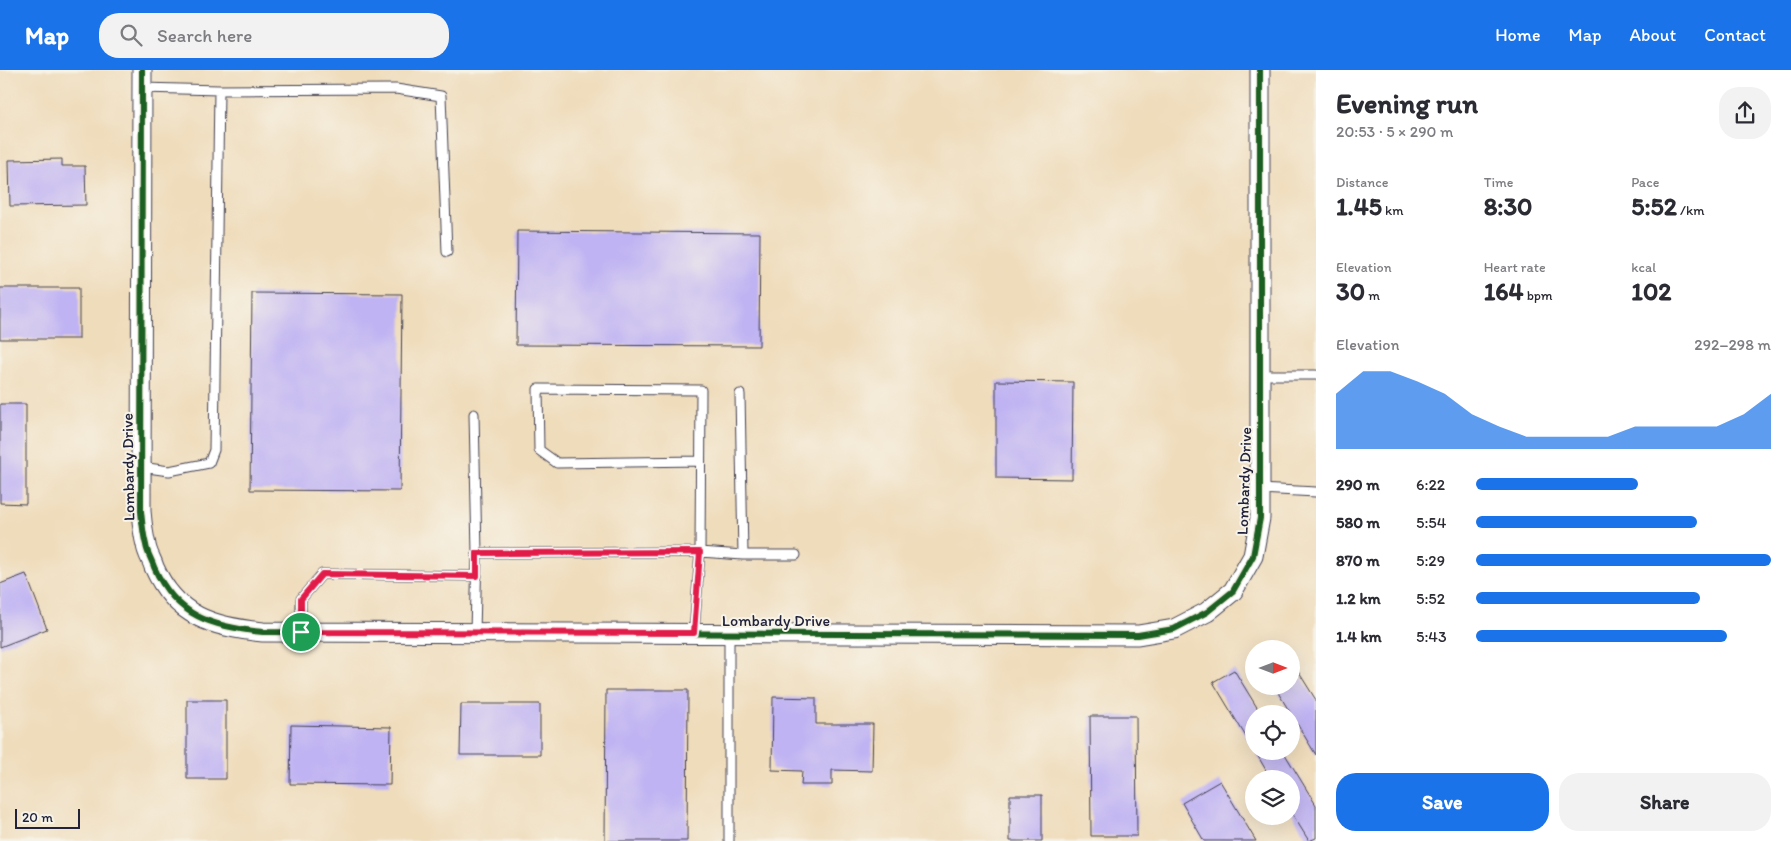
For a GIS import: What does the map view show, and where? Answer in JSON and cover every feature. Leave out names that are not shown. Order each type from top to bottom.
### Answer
[{"type":"street","name":"Lombardy Drive","points":[[142,79],[141,511],[146,546],[159,578],[178,604],[205,621],[237,629],[263,632],[1138,635],[1174,629],[1207,612],[1233,591],[1253,556],[1260,518],[1260,70]]},
{"type":"lane","points":[[142,79],[219,90],[396,89],[441,96],[447,252]]},
{"type":"lane","points":[[141,467],[168,471],[209,462],[214,450],[219,90]]},
{"type":"lane","points":[[1260,375],[1316,376]]},
{"type":"lane","points":[[694,633],[700,552],[701,390],[538,389],[539,450],[558,463],[700,461]]},
{"type":"lane","points":[[740,394],[743,555]]},
{"type":"lane","points":[[474,414],[477,553],[475,632]]},
{"type":"lane","points":[[1260,489],[1316,492]]},
{"type":"lane","points":[[477,553],[700,552],[743,555],[796,555]]},
{"type":"lane","points":[[301,632],[301,599],[322,574],[477,576]]},
{"type":"lane","points":[[729,634],[729,841]]},
{"type":"building","points":[[62,159],[62,166],[85,166],[86,205],[10,206],[9,160]]},
{"type":"building","points":[[517,231],[760,233],[759,346],[516,345]]},
{"type":"building","points":[[0,288],[79,288],[79,339],[0,339]]},
{"type":"building","points":[[252,293],[402,294],[400,491],[250,490]]},
{"type":"building","points":[[996,381],[1073,382],[1072,479],[996,478]]},
{"type":"building","points":[[0,404],[26,404],[26,504],[0,503]]},
{"type":"building","points":[[26,574],[47,629],[0,647],[0,584]]},
{"type":"building","points":[[1234,670],[1245,688],[1245,695],[1249,695],[1255,705],[1245,705],[1245,735],[1213,682]]},
{"type":"building","points":[[1300,674],[1316,700],[1316,755],[1300,729],[1300,705],[1286,705],[1279,695],[1300,695]]},
{"type":"building","points":[[606,690],[688,690],[687,841],[605,841]]},
{"type":"building","points":[[773,697],[816,698],[816,724],[873,724],[872,771],[832,770],[832,785],[801,785],[802,771],[772,770]]},
{"type":"building","points":[[187,700],[226,700],[226,779],[187,779]]},
{"type":"building","points":[[461,704],[540,704],[540,755],[460,755]]},
{"type":"building","points":[[1090,716],[1136,716],[1137,836],[1091,836]]},
{"type":"building","points":[[291,725],[391,727],[390,785],[290,784]]},
{"type":"building","points":[[1260,760],[1288,760],[1295,770],[1266,770]]},
{"type":"building","points":[[1300,779],[1316,805],[1316,838],[1309,841],[1299,825]]},
{"type":"building","points":[[1220,781],[1256,841],[1204,841],[1182,803]]},
{"type":"building","points":[[1010,795],[1042,795],[1042,841],[1010,841]]},
{"type":"cycle path","points":[[142,70],[141,511],[147,551],[163,584],[173,598],[198,616],[228,627],[263,632],[1138,635],[1174,629],[1207,612],[1233,591],[1253,556],[1260,518],[1260,70]]},
{"type":"route","points":[[700,552],[694,633],[301,632],[301,599],[322,574],[477,576],[477,553],[700,552]]}]
